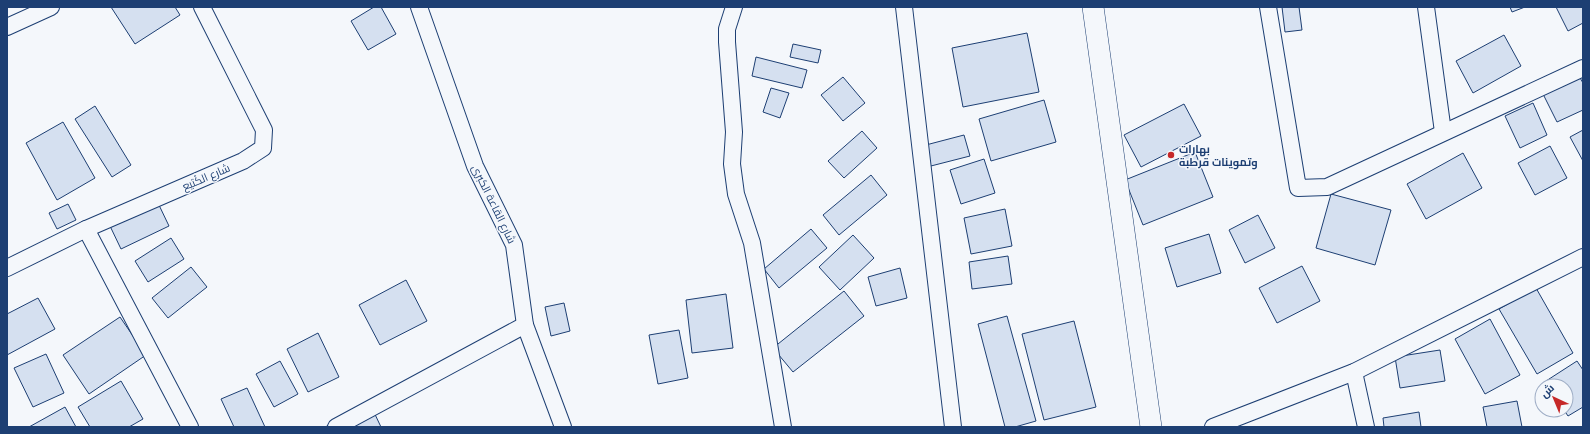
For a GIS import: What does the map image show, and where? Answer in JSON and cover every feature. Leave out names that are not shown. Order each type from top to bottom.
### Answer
[{"type":"street","points":[[7,27],[51,7]]},
{"type":"street","name":"شارع الكُتيع","points":[[7,268],[86,229],[243,161],[263,148],[264,130],[202,7]]},
{"type":"street","name":"شارع القاعة الكبرى","points":[[419,7],[474,166],[514,245],[525,325],[563,427]]},
{"type":"street","points":[[734,7],[731,14],[727,36],[734,132],[732,164],[736,194],[752,243],[783,427]]},
{"type":"street","points":[[904,7],[953,427]]},
{"type":"street","points":[[1094,7],[1152,427]]},
{"type":"street","points":[[1268,7],[1298,188],[1327,187],[1583,68]]},
{"type":"street","points":[[1426,7],[1443,132]]},
{"type":"street","points":[[86,229],[190,427]]},
{"type":"street","points":[[1213,427],[1354,372],[1583,257]]},
{"type":"street","points":[[336,427],[525,325]]},
{"type":"street","points":[[1354,372],[1366,427]]},
{"type":"building","points":[[111,7],[175,7],[180,15],[135,44]]},
{"type":"building","points":[[374,7],[381,7],[396,34],[368,50],[351,21]]},
{"type":"building","points":[[1282,7],[1299,7],[1302,30],[1285,32]]},
{"type":"building","points":[[1510,7],[1525,7],[1512,12]]},
{"type":"building","points":[[1556,7],[1583,7],[1583,23],[1568,31]]},
{"type":"building","points":[[1027,33],[1039,92],[963,107],[952,48]]},
{"type":"building","points":[[1504,35],[1521,66],[1473,93],[1456,61]]},
{"type":"building","points":[[793,44],[821,50],[818,63],[790,57]]},
{"type":"building","points":[[756,57],[807,70],[802,88],[752,76]]},
{"type":"building","points":[[1579,76],[1583,83],[1583,110],[1557,122],[1543,94]]},
{"type":"building","points":[[843,77],[865,103],[843,121],[821,95]]},
{"type":"building","points":[[771,88],[789,93],[780,118],[763,112]]},
{"type":"building","points":[[1044,100],[1056,142],[991,161],[979,119]]},
{"type":"building","points":[[1533,103],[1547,135],[1520,148],[1505,116]]},
{"type":"building","points":[[1184,104],[1201,136],[1141,167],[1124,135]]},
{"type":"building","points":[[95,106],[131,165],[112,177],[75,119]]},
{"type":"building","points":[[63,122],[95,178],[57,200],[26,143]]},
{"type":"building","points":[[1583,130],[1583,161],[1570,137]]},
{"type":"building","points":[[862,131],[877,148],[844,178],[828,161]]},
{"type":"building","points":[[964,135],[970,156],[927,167],[922,146]]},
{"type":"building","points":[[1550,146],[1567,178],[1535,195],[1518,163]]},
{"type":"building","points":[[1195,152],[1213,197],[1143,225],[1125,180]]},
{"type":"building","points":[[1463,153],[1482,188],[1426,219],[1407,184]]},
{"type":"building","points":[[984,159],[995,193],[961,204],[950,170]]},
{"type":"building","points":[[871,175],[887,195],[839,235],[823,215]]},
{"type":"building","points":[[1331,194],[1391,210],[1375,265],[1316,248]]},
{"type":"building","points":[[158,203],[169,226],[121,249],[110,226]]},
{"type":"building","points":[[68,204],[76,220],[57,229],[49,213]]},
{"type":"building","points":[[1005,209],[1012,246],[971,254],[964,218]]},
{"type":"building","points":[[1258,215],[1275,248],[1245,263],[1229,230]]},
{"type":"building","points":[[811,229],[827,248],[779,288],[764,269]]},
{"type":"building","points":[[1209,234],[1221,273],[1177,287],[1165,248]]},
{"type":"building","points":[[853,235],[874,258],[840,290],[819,267]]},
{"type":"building","points":[[171,238],[184,259],[148,282],[135,261]]},
{"type":"building","points":[[1008,256],[1012,284],[972,289],[969,262]]},
{"type":"building","points":[[1302,266],[1320,301],[1277,323],[1259,288]]},
{"type":"building","points":[[191,267],[207,287],[168,318],[152,298]]},
{"type":"building","points":[[900,268],[907,298],[876,306],[868,277]]},
{"type":"building","points":[[406,280],[427,321],[380,345],[359,305]]},
{"type":"building","points":[[1536,288],[1573,353],[1537,374],[1499,309]]},
{"type":"building","points":[[844,291],[864,316],[793,372],[773,348]]},
{"type":"building","points":[[726,294],[733,348],[692,353],[686,300]]},
{"type":"building","points":[[38,298],[55,329],[7,355],[7,314]]},
{"type":"building","points":[[564,303],[570,331],[551,336],[545,307]]},
{"type":"building","points":[[1007,316],[1036,421],[1015,427],[1005,427],[978,324]]},
{"type":"building","points":[[120,317],[146,355],[89,394],[63,355]]},
{"type":"building","points":[[1490,319],[1520,375],[1485,394],[1455,339]]},
{"type":"building","points":[[1074,321],[1096,407],[1044,420],[1022,334]]},
{"type":"building","points":[[679,330],[688,378],[658,384],[649,335]]},
{"type":"building","points":[[318,333],[339,377],[308,392],[287,349]]},
{"type":"building","points":[[1440,350],[1445,381],[1400,388],[1395,357]]},
{"type":"building","points":[[46,354],[64,393],[33,407],[14,368]]},
{"type":"building","points":[[280,361],[298,394],[274,407],[256,374]]},
{"type":"building","points":[[1577,361],[1583,370],[1583,407],[1574,412],[1574,378],[1551,378]]},
{"type":"building","points":[[121,381],[143,419],[129,427],[90,427],[78,407]]},
{"type":"building","points":[[247,388],[265,427],[234,427],[221,399]]},
{"type":"building","points":[[1517,401],[1522,427],[1487,427],[1483,407]]},
{"type":"building","points":[[371,406],[381,427],[325,427]]},
{"type":"building","points":[[65,407],[76,427],[29,427]]},
{"type":"building","points":[[1419,412],[1421,427],[1384,427],[1383,418]]},
{"type":"place","name":"بهارات وتموينات قرطبة","points":[[1171,155]]}]
